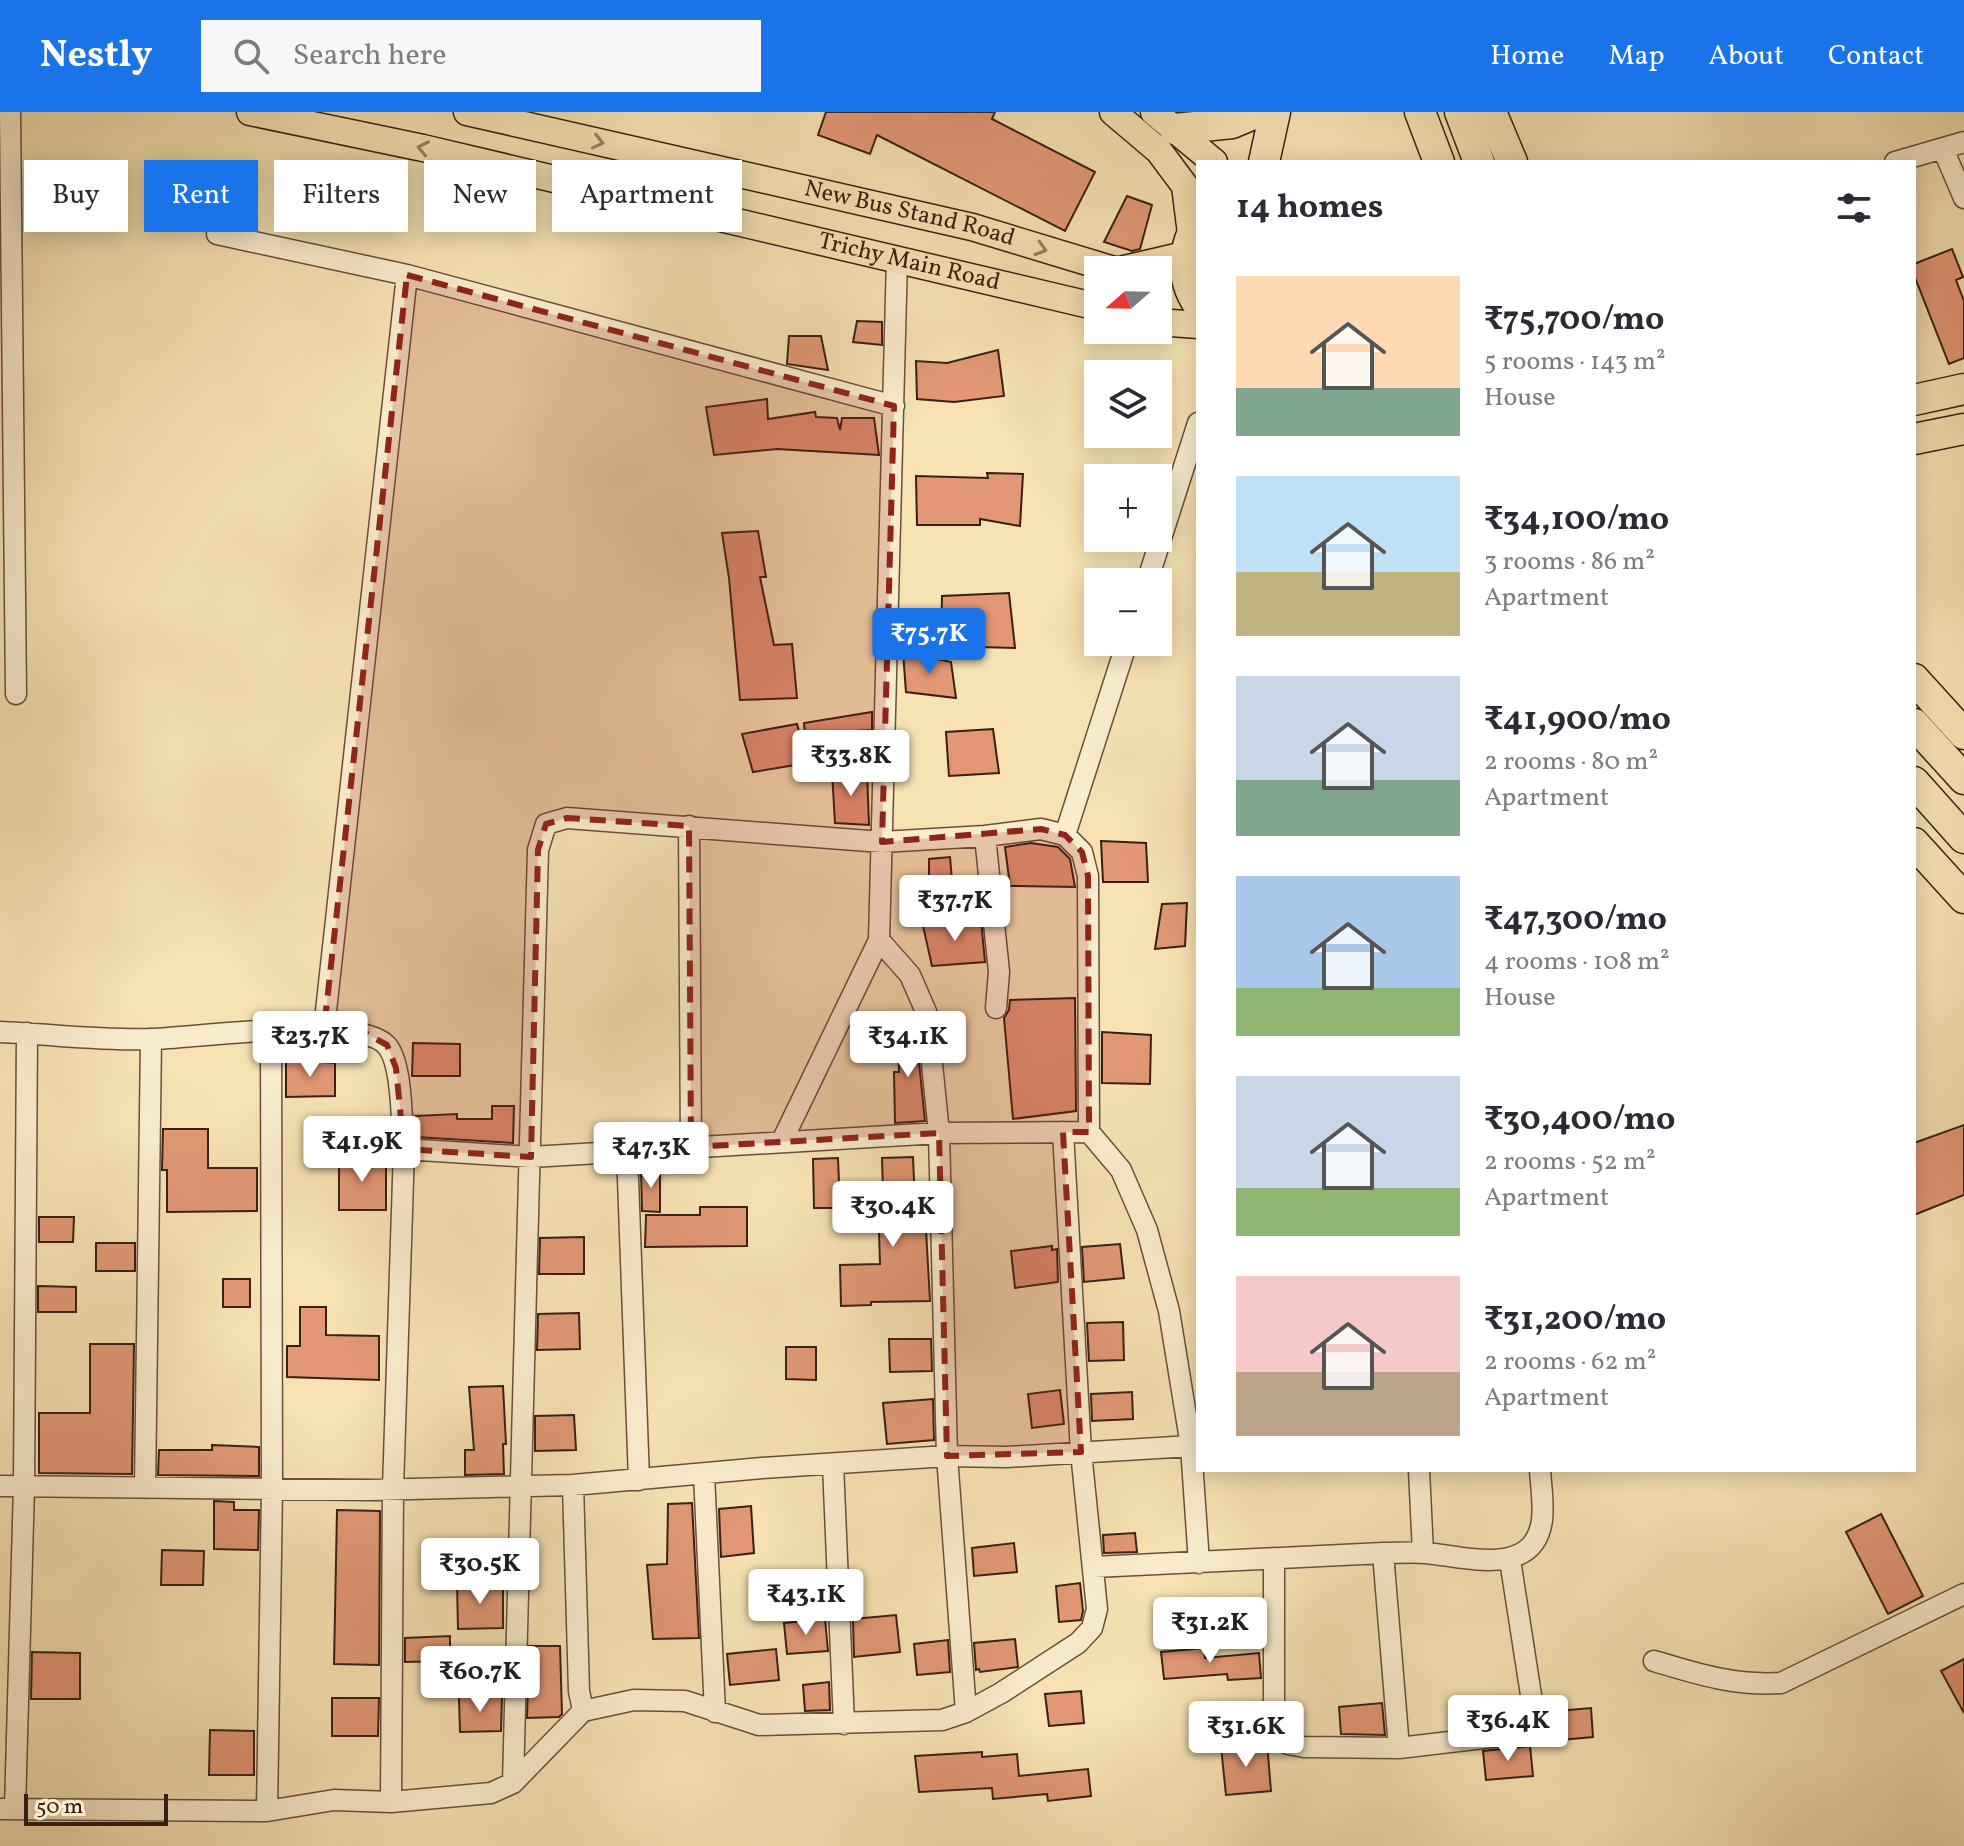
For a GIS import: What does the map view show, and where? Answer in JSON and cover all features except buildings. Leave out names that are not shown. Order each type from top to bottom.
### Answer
[{"type":"highway","points":[[1164,121],[1232,123],[1258,112]]},
{"type":"highway","points":[[1264,160],[1275,112]]},
{"type":"highway","points":[[1420,112],[1438,160]]},
{"type":"highway","points":[[1460,112],[1478,160]]},
{"type":"highway","points":[[1491,112],[1511,160]]},
{"type":"highway","points":[[1191,237],[1186,275],[1196,301]]},
{"type":"highway","points":[[1916,400],[1964,389]]},
{"type":"highway","points":[[1916,439],[1964,429]]},
{"type":"highway","points":[[1916,681],[1964,734]]},
{"type":"highway","points":[[1916,726],[1964,779]]},
{"type":"highway","points":[[1916,784],[1964,838]]},
{"type":"highway","points":[[1916,845],[1964,898]]},
{"type":"main road","name":"Trichy Main Road","points":[[250,112],[423,148],[1084,304]]},
{"type":"main road","name":"New Bus Stand Road","points":[[467,112],[972,227],[1084,260]]},
{"type":"main road","points":[[1113,112],[1159,151],[1185,186],[1191,237]]},
{"type":"main road","points":[[1164,121],[1212,160]]},
{"type":"main road","name":"New Bus Stand Road","points":[[1148,256],[1191,237]]},
{"type":"main road","points":[[1172,323],[1196,325]]},
{"type":"street","points":[[10,112],[16,694]]},
{"type":"street","points":[[1902,160],[1964,142]]},
{"type":"street","points":[[1943,149],[1964,198]]},
{"type":"street","points":[[217,234],[407,275],[894,406]]},
{"type":"street","points":[[782,1141],[879,940],[897,258]]},
{"type":"street","points":[[324,1029],[407,275]]},
{"type":"street","points":[[1151,568],[1196,429]]},
{"type":"street","points":[[1065,835],[1123,656]]},
{"type":"street","points":[[513,1783],[518,1486],[531,1157],[538,850],[546,824],[567,818],[882,842],[985,836],[1041,829],[1065,835],[1082,852],[1088,876],[1089,1132],[1121,1170],[1147,1230],[1169,1311],[1191,1446],[1199,1563]]},
{"type":"street","points":[[689,826],[691,1147]]},
{"type":"street","points":[[985,836],[999,972],[996,1008]]},
{"type":"street","points":[[879,940],[910,975],[927,1014],[939,1133],[947,1456],[966,1712]]},
{"type":"street","points":[[0,1032],[151,1039],[324,1029],[367,1034],[387,1045],[396,1068],[404,1149],[393,1489],[391,1802]]},
{"type":"street","points":[[267,1811],[272,1489],[271,1030]]},
{"type":"street","points":[[27,1033],[24,1486],[7,1809],[267,1811],[334,1800],[391,1802],[491,1793],[513,1783],[583,1711],[634,1700],[685,1701],[759,1725],[942,1720],[966,1712],[1078,1643],[1092,1628],[1097,1609],[1081,1452],[1063,1132]]},
{"type":"street","points":[[145,1488],[151,1039]]},
{"type":"street","points":[[404,1149],[531,1157],[939,1133],[1089,1132]]},
{"type":"street","points":[[627,1151],[639,1480]]},
{"type":"street","points":[[0,1486],[393,1489],[573,1485],[947,1456],[1006,1457],[1191,1446]]},
{"type":"street","points":[[833,1464],[844,1724]]},
{"type":"street","points":[[1419,1472],[1423,1553]]},
{"type":"street","points":[[1094,1567],[1383,1553],[1510,1560],[1527,1551],[1542,1521],[1540,1472]]},
{"type":"street","points":[[704,1474],[715,1712]]},
{"type":"street","points":[[573,1485],[579,1691],[583,1711]]},
{"type":"street","points":[[1383,1553],[1399,1748]]},
{"type":"street","points":[[1274,1558],[1274,1718],[1279,1732],[1288,1744],[1304,1747],[1399,1748],[1509,1735],[1521,1729],[1531,1715],[1531,1695],[1510,1560]]},
{"type":"street","points":[[1654,1661],[1714,1679],[1752,1685],[1781,1683],[1964,1594]]},
{"type":"highlighted area","points":[[407,275],[894,406],[882,842],[1041,829],[1065,835],[1082,852],[1088,876],[1089,1132],[1063,1132],[1081,1452],[947,1456],[939,1133],[691,1147],[689,826],[567,818],[546,824],[538,850],[531,1157],[404,1149],[396,1068],[387,1045],[367,1034],[324,1029]]}]
